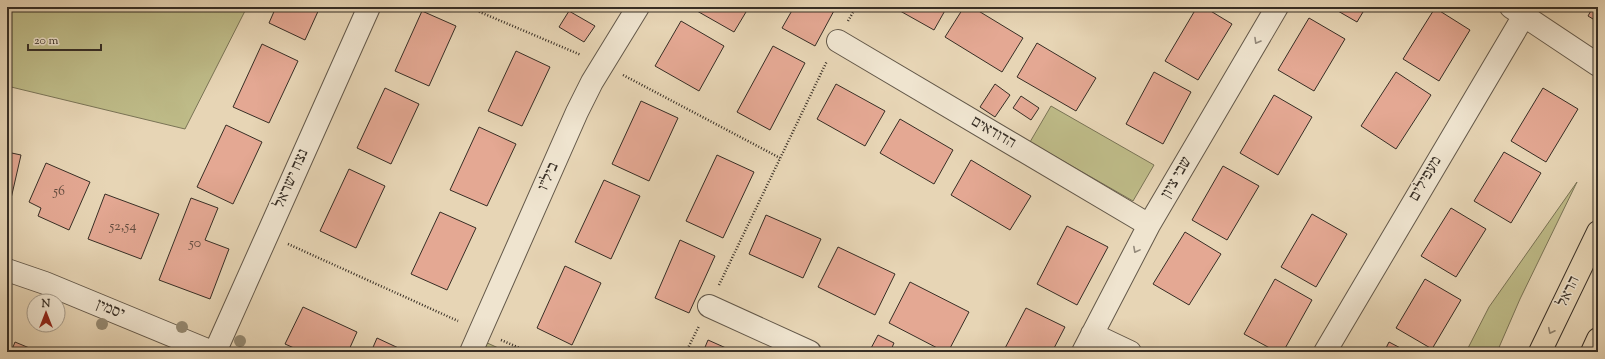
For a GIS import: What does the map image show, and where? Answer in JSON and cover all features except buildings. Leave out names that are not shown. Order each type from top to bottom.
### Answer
[{"type":"main road","name":"הראל","points":[[1540,352],[1598,232]]},
{"type":"main road","points":[[1592,352],[1598,339]]},
{"type":"street","name":"נצח ישראל","points":[[214,352],[369,7]]},
{"type":"street","name":"ביל״ו","points":[[471,352],[578,112],[603,65],[638,7]]},
{"type":"street","name":"שבי ציון","points":[[1087,343],[1149,225],[1277,7]]},
{"type":"street","points":[[1521,10],[1598,66]]},
{"type":"street","name":"מעפילים","points":[[1325,352],[1521,10]]},
{"type":"street","name":"הדודאים","points":[[838,41],[1149,225]]},
{"type":"street","name":"יסמין","points":[[7,270],[45,283],[214,352]]},
{"type":"street","points":[[709,306],[810,352]]},
{"type":"street","points":[[1087,343],[1130,352]]},
{"type":"path","points":[[468,7],[603,65],[780,158]]},
{"type":"path","points":[[686,352],[780,158],[856,7]]},
{"type":"path","points":[[267,235],[480,332],[529,352]]},
{"type":"shaded area","points":[[7,7],[247,7],[185,129],[7,86]]},
{"type":"shaded area","points":[[1051,106],[1154,165],[1133,201],[1030,142]]},
{"type":"shaded area","points":[[1577,182],[1520,299],[1497,352],[1466,352],[1489,307]]},
{"type":"shaded area","points":[[483,341],[507,352],[479,352]]}]
